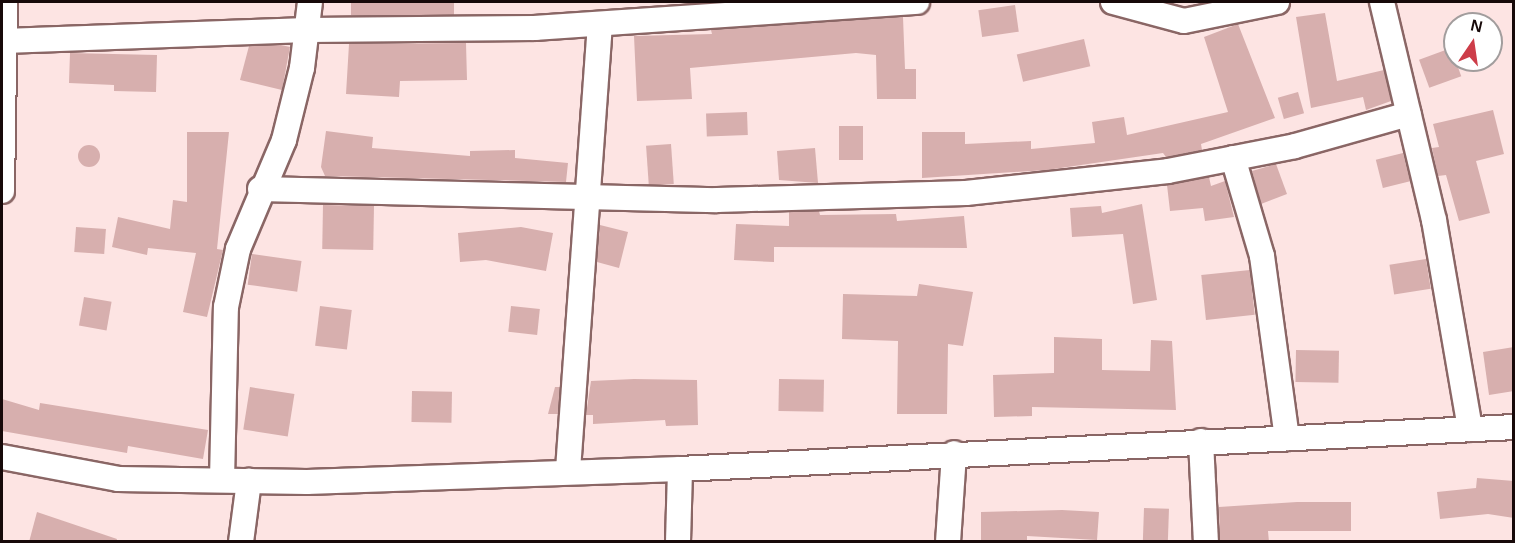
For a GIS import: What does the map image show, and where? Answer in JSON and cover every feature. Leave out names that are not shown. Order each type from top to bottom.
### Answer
[{"type":"street","points":[[2,191],[4,2]]},
{"type":"street","points":[[222,480],[226,307],[238,249],[260,189],[284,140],[307,30],[310,2]]},
{"type":"street","points":[[4,41],[307,30],[600,24],[917,2]]},
{"type":"street","points":[[1113,2],[1184,21],[1277,2]]},
{"type":"street","points":[[1382,2],[1434,220],[1470,429]]},
{"type":"street","points":[[568,470],[600,24]]},
{"type":"street","points":[[260,189],[589,199],[966,193],[1168,171],[1233,158],[1409,114]]},
{"type":"street","points":[[1233,158],[1262,256],[1287,438]]},
{"type":"street","points":[[2,457],[118,479],[249,481],[568,470],[680,469],[954,453],[1514,427]]},
{"type":"street","points":[[1201,441],[1206,542]]},
{"type":"street","points":[[948,542],[954,453]]},
{"type":"street","points":[[678,542],[680,469]]},
{"type":"street","points":[[241,542],[249,481]]},
{"type":"building","points":[[351,2],[454,2],[454,15],[351,15]]},
{"type":"building","points":[[1015,5],[1019,32],[982,37],[978,10]]},
{"type":"building","points":[[1325,13],[1337,81],[1384,70],[1391,101],[1366,110],[1363,97],[1311,108],[1296,17]]},
{"type":"building","points":[[903,17],[905,69],[916,69],[916,99],[877,99],[876,55],[856,53],[690,68],[692,99],[637,101],[634,36],[712,34],[711,30]]},
{"type":"building","points":[[1238,24],[1275,118],[1201,144],[1202,150],[1166,157],[1163,153],[1047,170],[922,178],[922,132],[965,132],[965,144],[1031,141],[1031,149],[1095,143],[1092,122],[1124,117],[1127,135],[1228,112],[1204,37]]},
{"type":"building","points":[[1084,39],[1090,66],[1023,82],[1017,55]]},
{"type":"building","points":[[466,43],[467,80],[400,81],[399,97],[346,94],[349,44]]},
{"type":"building","points":[[249,46],[290,47],[282,90],[240,80]]},
{"type":"building","points":[[1443,51],[1443,72],[1460,72],[1461,76],[1429,88],[1419,60]]},
{"type":"building","points":[[70,53],[157,55],[156,92],[114,91],[114,85],[69,83]]},
{"type":"building","points":[[1298,92],[1304,113],[1284,119],[1278,98]]},
{"type":"building","points":[[1493,110],[1504,154],[1476,161],[1490,213],[1459,221],[1446,175],[1438,176],[1432,148],[1439,147],[1433,124]]},
{"type":"building","points":[[747,112],[748,135],[707,136],[706,113]]},
{"type":"building","points":[[839,126],[863,126],[863,160],[839,160]]},
{"type":"building","points":[[326,131],[373,137],[372,148],[470,156],[470,151],[515,150],[515,158],[568,163],[566,182],[325,176],[321,167]]},
{"type":"building","points":[[187,132],[229,132],[217,249],[223,250],[207,317],[183,312],[196,253],[148,248],[147,255],[112,247],[118,217],[170,229],[173,200],[187,202]]},
{"type":"building","points":[[671,144],[674,184],[649,186],[646,146]]},
{"type":"building","points":[[89,145],[97,148],[100,156],[97,164],[89,167],[81,164],[78,156],[81,148]]},
{"type":"building","points":[[815,148],[818,183],[779,180],[777,151]]},
{"type":"building","points":[[1403,153],[1410,181],[1383,188],[1376,160]]},
{"type":"building","points":[[1276,164],[1287,194],[1261,204],[1252,171]]},
{"type":"building","points":[[1209,177],[1211,186],[1225,181],[1234,217],[1205,221],[1203,208],[1170,211],[1167,185]]},
{"type":"building","points":[[1142,204],[1157,300],[1133,304],[1123,234],[1072,237],[1070,208],[1101,206],[1102,213]]},
{"type":"building","points":[[323,205],[374,206],[373,250],[322,249]]},
{"type":"building","points":[[819,211],[820,215],[896,214],[897,221],[964,216],[967,248],[774,247],[774,262],[734,260],[736,224],[789,226],[789,212]]},
{"type":"building","points":[[600,225],[628,232],[619,268],[597,262]]},
{"type":"building","points":[[76,227],[106,229],[104,254],[74,252]]},
{"type":"building","points":[[521,227],[553,233],[546,271],[486,260],[460,262],[458,233]]},
{"type":"building","points":[[252,254],[302,261],[297,292],[248,285]]},
{"type":"building","points":[[1426,259],[1431,289],[1394,294],[1389,265]]},
{"type":"building","points":[[1250,270],[1255,315],[1206,320],[1201,275]]},
{"type":"building","points":[[919,284],[973,292],[963,346],[948,344],[947,414],[897,414],[898,341],[842,339],[843,294],[917,296]]},
{"type":"building","points":[[84,297],[112,302],[107,330],[79,326]]},
{"type":"building","points":[[320,306],[352,310],[347,350],[315,346]]},
{"type":"building","points":[[511,306],[540,309],[537,335],[508,332]]},
{"type":"building","points":[[1054,337],[1102,339],[1102,370],[1150,371],[1151,340],[1172,341],[1176,410],[1032,407],[1032,416],[994,417],[993,375],[1054,373]]},
{"type":"building","points":[[1514,347],[1514,391],[1489,395],[1483,352]]},
{"type":"building","points":[[1296,350],[1339,351],[1338,383],[1295,382]]},
{"type":"building","points":[[779,379],[824,380],[823,412],[778,411]]},
{"type":"building","points":[[697,380],[698,425],[666,426],[665,420],[593,424],[593,415],[586,415],[591,381]]},
{"type":"building","points":[[250,387],[294,394],[288,437],[243,429]]},
{"type":"building","points":[[555,387],[560,387],[558,414],[548,414]]},
{"type":"building","points":[[412,391],[452,392],[451,423],[411,422]]},
{"type":"building","points":[[2,399],[39,410],[40,403],[208,430],[203,459],[128,446],[127,453],[2,431]]},
{"type":"building","points":[[1477,478],[1514,481],[1514,518],[1488,514],[1440,519],[1437,492],[1476,488]]},
{"type":"building","points":[[1297,502],[1351,502],[1351,531],[1268,531],[1269,542],[1220,542],[1219,507]]},
{"type":"building","points":[[1144,508],[1169,509],[1168,542],[1143,542]]},
{"type":"building","points":[[1062,510],[1099,512],[1097,540],[1027,536],[1027,542],[981,542],[981,512]]},
{"type":"building","points":[[37,512],[117,539],[116,542],[29,542]]}]
